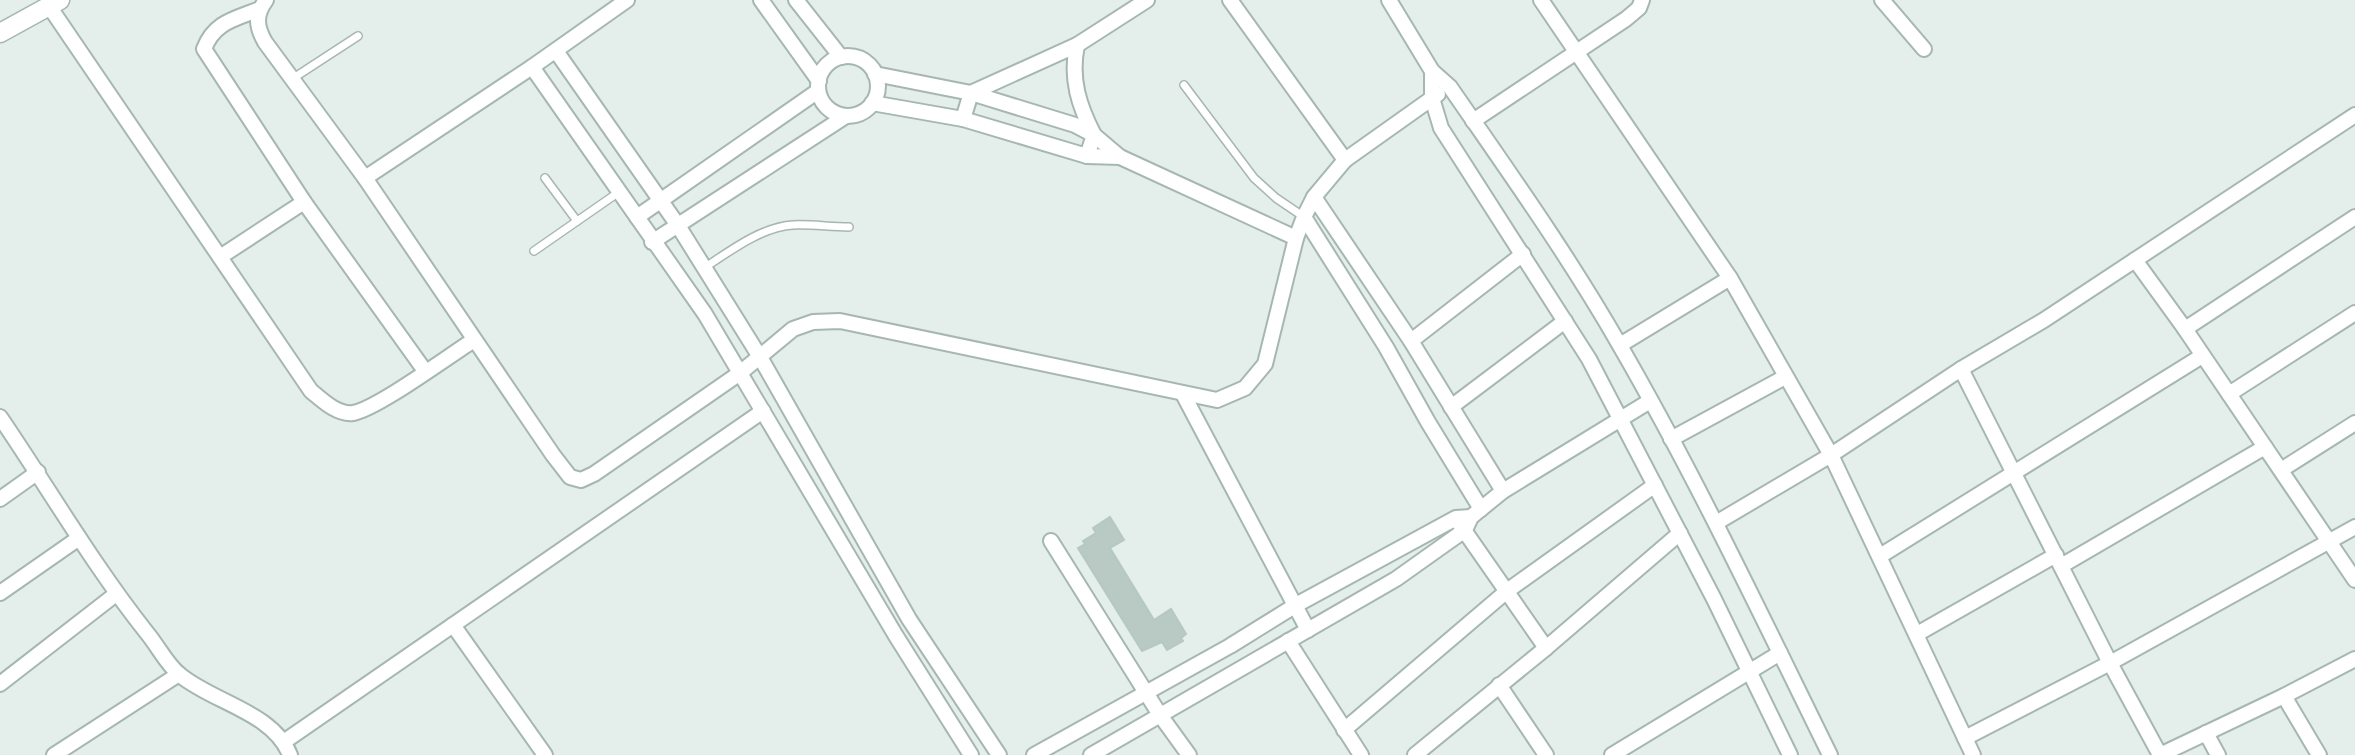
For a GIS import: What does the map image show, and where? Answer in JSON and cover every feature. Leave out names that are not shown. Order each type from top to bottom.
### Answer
[{"type":"street","points":[[365,178],[556,51],[627,0]]},
{"type":"street","points":[[761,0],[818,86],[821,100],[828,108],[846,116]]},
{"type":"street","points":[[796,0],[841,57]]},
{"type":"street","points":[[971,93],[1077,45],[1147,0]]},
{"type":"street","points":[[1230,0],[1345,160]]},
{"type":"street","points":[[1389,0],[1432,71],[1450,87],[1549,232],[1620,345],[1716,523],[1830,755]]},
{"type":"street","points":[[1541,0],[1730,278],[1831,455],[1973,755]]},
{"type":"street","points":[[1473,121],[1626,19],[1639,8],[1642,0]]},
{"type":"street","points":[[1882,0],[1924,49]]},
{"type":"street","points":[[0,33],[55,3],[220,257],[311,391],[330,406],[352,413],[375,404],[474,340]]},
{"type":"street","points":[[263,5],[257,23],[259,32],[365,178],[565,472],[570,477],[581,480],[594,474],[740,373],[793,329],[813,322],[839,321],[1217,400],[1245,388],[1265,364],[1296,238],[1314,197],[1345,160],[1450,87]]},
{"type":"street","points":[[263,5],[223,23],[209,34],[204,49],[304,202],[425,372]]},
{"type":"street","points":[[1077,45],[1073,65],[1076,92],[1080,109],[1094,135],[1087,156]]},
{"type":"street","points":[[556,51],[677,224],[760,356],[909,619],[999,755]]},
{"type":"street","points":[[636,218],[818,86],[826,66],[841,57],[861,60],[875,74],[877,84],[872,103],[856,115],[846,116],[652,242]]},
{"type":"street","points":[[532,67],[652,242],[705,314],[889,625],[971,755]]},
{"type":"street","points":[[1432,71],[1432,98],[1441,128],[1589,359],[1680,533],[1790,755]]},
{"type":"street","points":[[875,74],[971,93],[1075,125],[1094,135],[1120,157],[1296,238]]},
{"type":"street","points":[[964,119],[971,93]]},
{"type":"street","points":[[872,103],[964,119],[1087,156],[1120,157]]},
{"type":"street","points":[[1716,523],[1831,455],[1961,369],[2044,320],[2355,115]]},
{"type":"street","points":[[1314,197],[1411,341],[1503,491]]},
{"type":"street","points":[[220,257],[304,202]]},
{"type":"street","points":[[1304,217],[1386,347],[1428,422],[1468,518],[1507,591],[1546,648]]},
{"type":"street","points":[[2185,329],[2355,217]]},
{"type":"street","points":[[1411,341],[1522,254]]},
{"type":"street","points":[[2135,261],[2185,329],[2355,580]]},
{"type":"street","points":[[1620,345],[1730,278]]},
{"type":"street","points":[[2229,394],[2355,313]]},
{"type":"street","points":[[1451,407],[1566,321]]},
{"type":"street","points":[[1880,556],[2202,356]]},
{"type":"street","points":[[1961,369],[2110,663],[2160,755],[2355,660]]},
{"type":"street","points":[[1671,439],[1785,377]]},
{"type":"street","points":[[1183,394],[1308,630]]},
{"type":"street","points":[[1091,755],[1396,579],[1503,491],[1650,401]]},
{"type":"street","points":[[0,417],[116,594],[179,674],[225,703],[259,720],[287,748],[453,625],[763,411]]},
{"type":"street","points":[[2281,470],[2355,423]]},
{"type":"street","points":[[1917,634],[2059,561],[2265,447]]},
{"type":"street","points":[[0,499],[38,472]]},
{"type":"street","points":[[1344,730],[1507,591],[1655,485]]},
{"type":"street","points":[[1034,755],[1230,646],[1296,605],[1468,518]]},
{"type":"street","points":[[1965,738],[2110,663],[2355,527]]},
{"type":"street","points":[[1415,755],[1546,648],[1680,533]]},
{"type":"street","points":[[0,593],[79,538]]},
{"type":"street","points":[[1051,541],[1145,692],[1189,755]]},
{"type":"street","points":[[2,679],[116,594]]},
{"type":"street","points":[[453,625],[545,755]]},
{"type":"street","points":[[1288,642],[1362,755]]},
{"type":"street","points":[[1612,755],[1633,749],[1780,653]]},
{"type":"street","points":[[54,755],[179,674]]},
{"type":"street","points":[[1499,685],[1545,755]]},
{"type":"street","points":[[2284,696],[2319,755]]},
{"type":"street","points":[[2206,733],[2218,755]]},
{"type":"lane","points":[[292,79],[358,36]]},
{"type":"lane","points":[[1184,85],[1254,178],[1276,198],[1304,217]]},
{"type":"lane","points":[[545,178],[577,221]]},
{"type":"lane","points":[[534,251],[619,192]]},
{"type":"lane","points":[[704,268],[745,242],[772,230],[791,225],[849,227]]},
{"type":"building","points":[[1110,517],[1124,540],[1110,548],[1154,620],[1171,609],[1186,634],[1181,638],[1183,641],[1167,650],[1162,642],[1142,651],[1078,548],[1085,544],[1083,541],[1096,533],[1093,528]]}]
